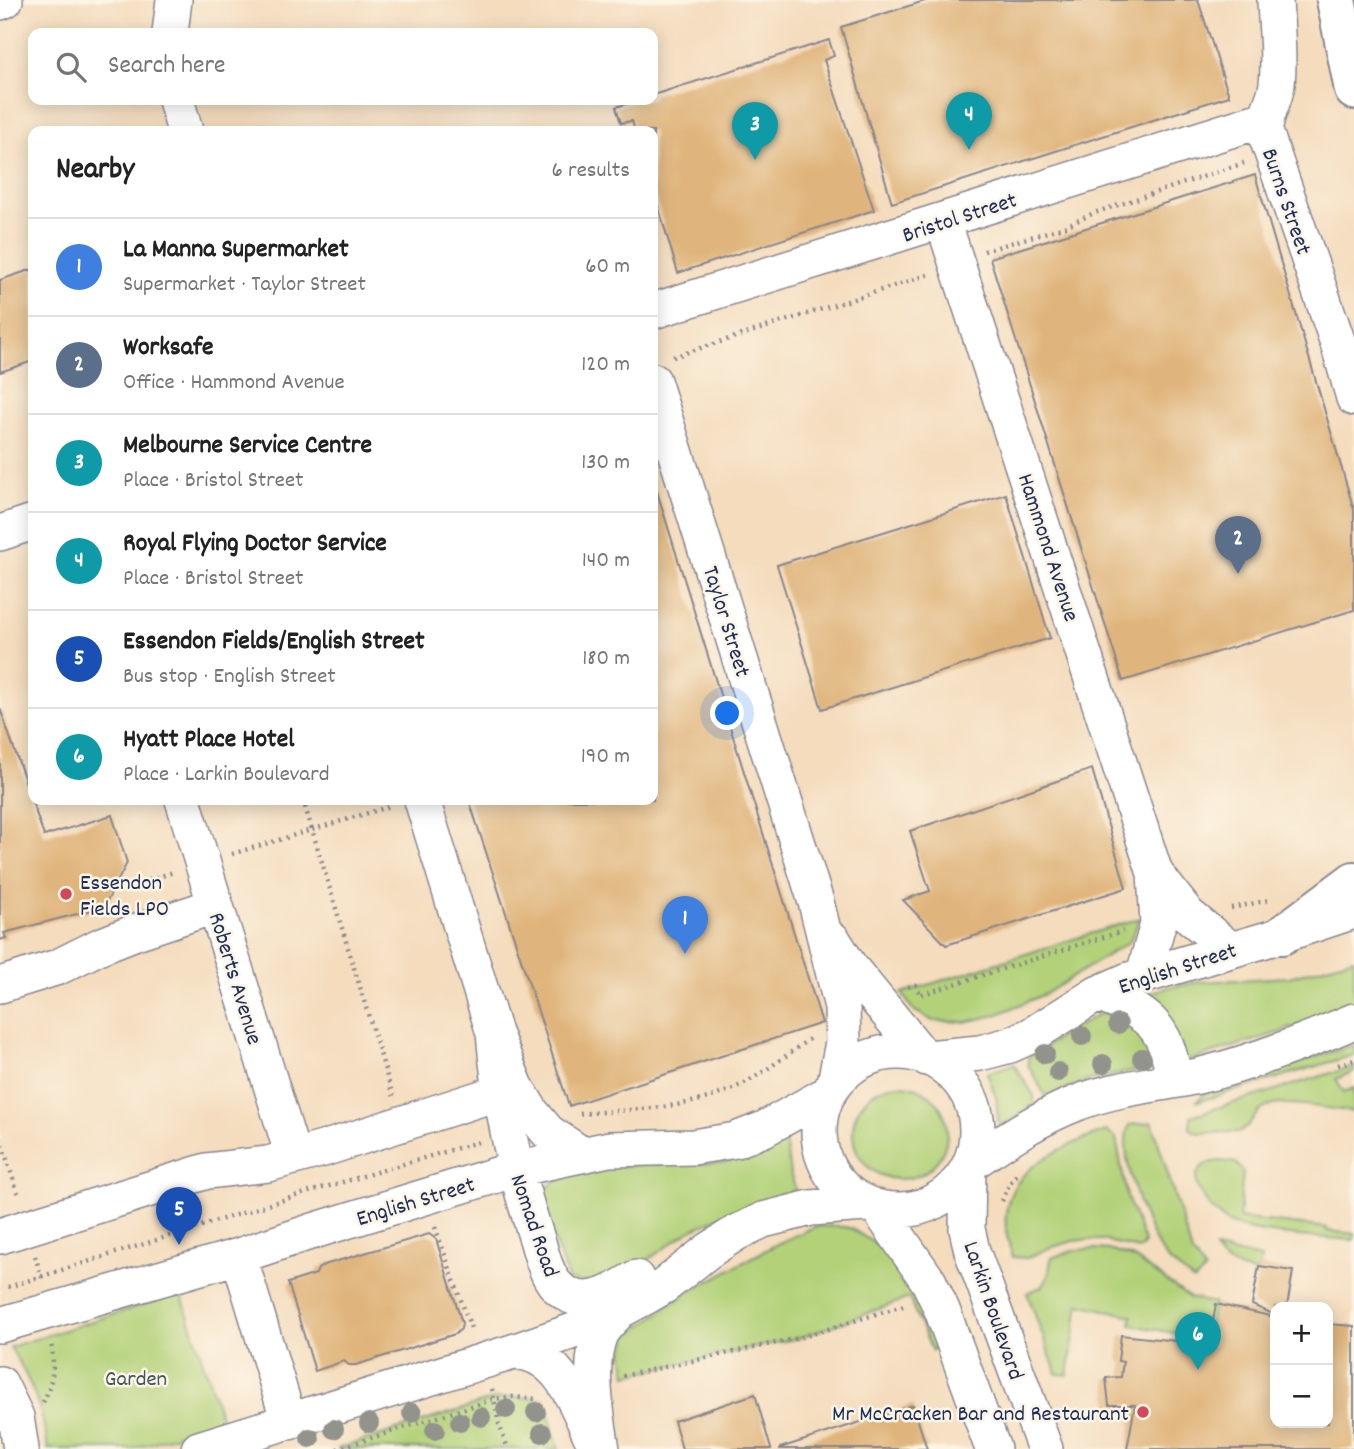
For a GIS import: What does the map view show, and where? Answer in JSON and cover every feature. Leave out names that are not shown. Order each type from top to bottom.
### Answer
[{"type":"highway","points":[[1336,0],[1354,90]]},
{"type":"highway","points":[[1282,935],[1354,881]]},
{"type":"street","points":[[171,28],[174,0]]},
{"type":"street","name":"Burns Street","points":[[1275,0],[1277,75],[1273,100],[1265,119],[1265,132],[1354,398]]},
{"type":"street","points":[[177,105],[184,126]]},
{"type":"street","name":"Bristol Street","points":[[658,309],[1265,119]]},
{"type":"street","name":"Hammond Avenue","points":[[943,221],[1155,873],[1158,925],[1144,974]]},
{"type":"street","name":"Taylor Street","points":[[658,396],[816,902],[844,1019],[843,1043],[832,1088]]},
{"type":"street","points":[[0,533],[28,524]]},
{"type":"street","name":"Roberts Avenue","points":[[184,805],[293,1156]]},
{"type":"street","name":"Nomad Road","points":[[412,805],[494,1033],[508,1089],[506,1128],[516,1169],[548,1273],[559,1288],[574,1297],[587,1299],[601,1296],[638,1277],[683,1247],[753,1225]]},
{"type":"street","name":"Hammond Avenue","points":[[1155,873],[1188,915],[1230,949]]},
{"type":"street","name":"Taylor Street","points":[[816,902],[831,937],[850,967],[925,1057]]},
{"type":"street","points":[[0,985],[58,967],[133,933],[214,906]]},
{"type":"street","name":"English Street","points":[[925,1057],[980,1053],[1010,1045],[1030,1036],[1097,994],[1144,974],[1282,935],[1354,911]]},
{"type":"street","points":[[1097,994],[1129,1006],[1149,1020],[1162,1035],[1168,1049],[1174,1080]]},
{"type":"street","points":[[199,1449],[498,1357],[596,1323],[664,1286],[708,1251],[753,1225],[775,1216],[811,1208],[872,1206],[905,1210],[930,1204],[952,1189],[969,1166],[1028,1126],[1076,1103],[1107,1093],[1224,1069],[1354,1021]]},
{"type":"street","points":[[969,1166],[977,1133],[971,1101],[954,1075],[925,1057],[899,1052],[875,1055],[853,1066],[832,1088],[820,1115],[819,1139],[830,1173],[846,1191],[872,1206],[922,1270],[942,1310],[993,1449]]},
{"type":"street","name":"English Street","points":[[0,1325],[239,1256],[516,1169],[609,1149],[693,1147],[736,1140],[777,1122],[832,1088]]},
{"type":"street","points":[[0,1236],[207,1171],[268,1164],[323,1149],[508,1089]]},
{"type":"street","name":"Nomad Road","points":[[508,1089],[548,1132],[581,1154]]},
{"type":"street","points":[[441,1111],[470,1110],[487,1113],[499,1119],[506,1128]]},
{"type":"street","name":"Larkin Boulevard","points":[[969,1166],[967,1229],[972,1251],[1045,1449]]},
{"type":"street","points":[[239,1256],[289,1422]]},
{"type":"street","points":[[599,1449],[584,1391],[604,1327],[618,1313]]},
{"type":"street","points":[[498,1357],[528,1353],[584,1391]]},
{"type":"street","points":[[0,1384],[16,1417],[21,1449]]},
{"type":"path","points":[[0,1289],[413,1162],[304,805]]},
{"type":"path","points":[[312,830],[400,805]]},
{"type":"path","points":[[1330,1068],[1354,1060]]},
{"type":"path","points":[[1001,1205],[1010,1184],[1024,1167]]},
{"type":"path","points":[[425,1197],[498,1357],[494,1399],[508,1449]]},
{"type":"path","points":[[337,1449],[494,1399],[544,1399],[584,1391],[627,1375],[799,1338],[909,1304],[913,1319],[942,1310]]},
{"type":"path","points":[[42,1406],[52,1376],[54,1360],[49,1333]]},
{"type":"green space","points":[[1140,918],[1130,941],[1047,993],[996,1015],[966,1022],[933,1021],[913,1010],[902,993]]},
{"type":"green space","points":[[1354,958],[1354,1003],[1284,1031],[1181,1063],[1139,997],[1165,988],[1201,982],[1289,977]]},
{"type":"green space","points":[[1102,1012],[1138,1023],[1158,1067],[1092,1079],[1046,1097],[1028,1065],[1028,1057]]},
{"type":"green space","points":[[1354,1045],[1354,1055],[1196,1102],[1207,1091]]},
{"type":"green space","points":[[1014,1064],[1034,1096],[1034,1104],[999,1127],[996,1097],[987,1073]]},
{"type":"green space","points":[[1354,1066],[1354,1071],[1336,1079],[1344,1092],[1354,1088],[1354,1112],[1272,1105],[1264,1108],[1240,1132],[1198,1133],[1190,1129],[1191,1116]]},
{"type":"green space","points":[[900,1085],[918,1088],[933,1099],[944,1114],[947,1132],[944,1150],[933,1165],[918,1176],[900,1179],[882,1176],[867,1165],[856,1150],[853,1132],[856,1114],[867,1099],[882,1088]]},
{"type":"green space","points":[[1152,1122],[1192,1253],[1205,1271],[1194,1281],[1162,1252],[1141,1209],[1135,1189],[1126,1136],[1130,1125]]},
{"type":"green space","points":[[1106,1131],[1116,1138],[1127,1197],[1144,1241],[1143,1246],[1138,1249],[1103,1240],[1077,1240],[1027,1258],[1013,1257],[1006,1230],[1007,1208],[1013,1189],[1025,1173],[1042,1160],[1061,1149]]},
{"type":"green space","points":[[785,1139],[790,1174],[796,1190],[724,1215],[689,1231],[606,1285],[569,1281],[540,1202],[549,1186],[567,1176],[592,1169],[725,1162],[756,1153]]},
{"type":"green space","points":[[1220,1161],[1236,1163],[1243,1172],[1239,1218],[1327,1228],[1327,1231],[1354,1234],[1354,1240],[1258,1231],[1225,1221],[1205,1200],[1197,1183],[1197,1175],[1202,1167]]},
{"type":"green space","points":[[816,1226],[851,1229],[882,1249],[893,1260],[912,1286],[925,1315],[937,1346],[932,1351],[909,1298],[799,1338],[627,1375],[623,1352],[629,1335],[685,1294]]},
{"type":"green space","points":[[1096,1249],[1134,1258],[1190,1298],[1214,1303],[1207,1339],[1131,1325],[1132,1316],[1079,1304],[1068,1375],[1057,1374],[1027,1293],[1043,1286],[1049,1274],[1051,1258],[1074,1250]]},
{"type":"green space","points":[[1215,1249],[1261,1258],[1258,1273],[1227,1263]]},
{"type":"green space","name":"Garden","points":[[181,1293],[222,1421],[132,1449],[48,1449],[35,1396],[10,1347]]},
{"type":"green space","points":[[494,1399],[544,1399],[559,1449],[337,1449]]},
{"type":"building","points":[[928,0],[1198,0],[1229,96],[892,203],[841,27]]},
{"type":"building","points":[[829,40],[834,56],[824,60],[874,210],[678,273],[658,206],[658,126],[634,126],[632,121],[621,123],[616,107],[658,105],[658,93]]},
{"type":"building","points":[[1255,175],[1354,510],[1354,610],[1123,681],[990,258]]},
{"type":"building","points":[[28,271],[28,363],[0,372],[0,280]]},
{"type":"building","points":[[1006,494],[1050,638],[822,709],[777,565]]},
{"type":"building","points":[[658,495],[822,1023],[569,1106],[471,805],[658,805]]},
{"type":"building","points":[[0,708],[28,789],[28,805],[33,805],[44,836],[112,815],[127,863],[104,907],[4,933],[6,938],[0,940]]},
{"type":"building","points":[[1092,769],[1126,888],[946,945],[903,900],[930,891],[910,831]]},
{"type":"building","points":[[429,1234],[436,1239],[462,1323],[461,1329],[455,1334],[356,1365],[349,1365],[344,1361],[315,1371],[288,1283],[316,1274],[324,1265]]},
{"type":"building","points":[[1259,1266],[1293,1271],[1288,1302],[1270,1302],[1270,1313],[1252,1305]]},
{"type":"building","points":[[1216,1304],[1270,1316],[1270,1428],[1333,1428],[1333,1324],[1354,1326],[1354,1449],[1127,1449],[1135,1405],[1109,1405],[1106,1378],[1121,1377],[1123,1362],[1118,1361],[1121,1335],[1214,1345],[1215,1332],[1211,1332]]},
{"type":"building","points":[[755,1394],[771,1449],[682,1449],[674,1421]]},
{"type":"building","points":[[913,1405],[927,1449],[780,1449],[780,1448]]},
{"type":"place","name":"Royal Flying Doctor Service","points":[[969,150]]},
{"type":"place","name":"Melbourne Service Centre","points":[[755,160]]},
{"type":"place","name":"Worksafe","points":[[1238,574]]},
{"type":"place","name":"Essendon Fields LPO","points":[[66,894]]},
{"type":"place","name":"La Manna Supermarket","points":[[685,954]]},
{"type":"place","name":"Essendon Fields/English Street","points":[[179,1245]]},
{"type":"place","name":"Hyatt Place Hotel","points":[[1198,1370]]},
{"type":"place","name":"Mr McCracken Bar and Restaurant","points":[[1143,1412]]}]
